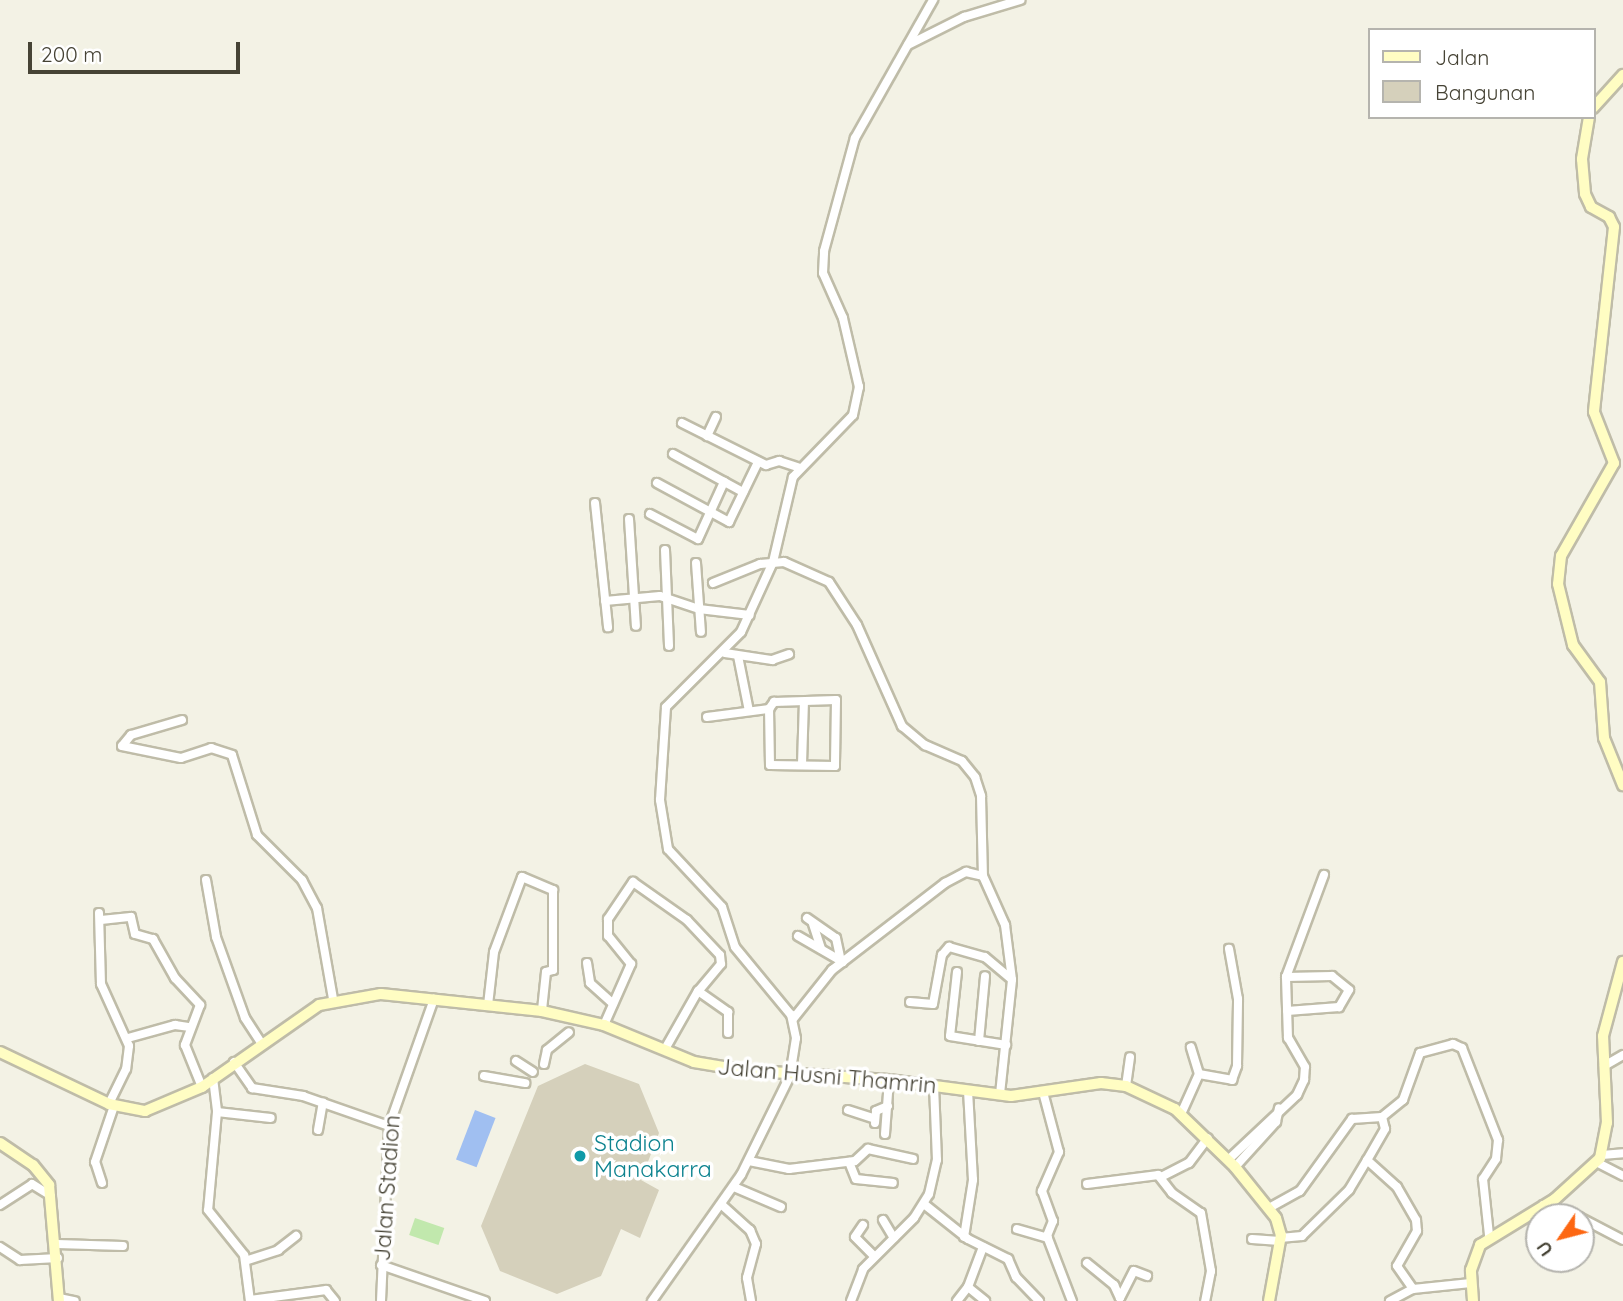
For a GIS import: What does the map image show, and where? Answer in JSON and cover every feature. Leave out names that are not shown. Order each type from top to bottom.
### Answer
[{"type":"street","points":[[652,1301],[722,1205],[749,1160],[790,1076],[796,1038],[793,1019],[741,955],[722,907],[675,861],[662,829],[666,704],[725,653],[750,615],[773,562],[799,467],[846,424],[857,403],[859,387],[843,318],[822,273],[824,251],[855,138],[933,0]]},
{"type":"street","points":[[908,45],[964,18],[1020,0]]},
{"type":"street","points":[[1595,106],[1623,75]]},
{"type":"street","points":[[1589,119],[1582,159],[1585,194],[1591,207],[1609,217],[1614,227],[1594,412],[1614,463],[1561,556],[1558,584],[1573,645],[1600,682],[1604,738],[1623,785]]},
{"type":"street","points":[[707,436],[716,417]]},
{"type":"street","points":[[682,423],[758,462],[799,467]]},
{"type":"street","points":[[673,454],[743,492]]},
{"type":"street","points":[[657,483],[729,522],[758,462]]},
{"type":"street","points":[[650,514],[698,539],[724,482]]},
{"type":"street","points":[[595,503],[608,627]]},
{"type":"street","points":[[629,519],[636,626]]},
{"type":"street","points":[[665,550],[669,646]]},
{"type":"street","points":[[713,583],[773,562],[792,563],[829,582],[857,625],[902,726],[972,771],[981,796],[983,876],[1004,925],[1013,980],[1000,1094]]},
{"type":"street","points":[[696,563],[701,632]]},
{"type":"street","points":[[605,601],[660,596],[668,601],[699,609],[750,615]]},
{"type":"street","points":[[725,653],[772,660],[789,654]]},
{"type":"street","points":[[738,656],[749,711]]},
{"type":"street","points":[[836,700],[835,766],[770,765],[769,709],[774,702],[804,702],[836,700]]},
{"type":"street","points":[[802,764],[804,702]]},
{"type":"street","points":[[708,717],[769,709]]},
{"type":"street","points":[[182,720],[127,736],[122,746],[181,758],[211,748],[232,755],[257,835],[302,880],[317,908],[333,999]]},
{"type":"street","points":[[793,1019],[842,961],[951,879],[965,872],[983,876]]},
{"type":"street","points":[[1232,1163],[1276,1122],[1279,1108],[1297,1095],[1305,1073],[1288,1038],[1286,977],[1324,875]]},
{"type":"street","points":[[488,1005],[494,952],[522,877],[553,890],[553,970],[546,972],[542,1011]]},
{"type":"street","points":[[206,880],[216,937],[245,1018],[261,1043]]},
{"type":"street","points":[[604,1025],[631,964],[606,929],[633,882],[687,920],[720,955],[721,964],[698,991],[665,1049]]},
{"type":"street","points":[[102,1183],[94,1162],[125,1069],[128,1038],[101,984],[100,916],[131,916],[135,934],[153,939],[175,978],[202,1008],[190,1027],[185,1045],[202,1087]]},
{"type":"street","points":[[821,949],[810,921],[836,938],[842,961]]},
{"type":"street","points":[[798,936],[842,961]]},
{"type":"street","points":[[910,1002],[934,1003],[942,954],[949,947],[985,957],[1013,980]]},
{"type":"street","points":[[1199,1074],[1232,1080],[1237,1066],[1238,1009],[1229,949]]},
{"type":"street","points":[[1600,1159],[1608,1123],[1603,1036],[1623,962]]},
{"type":"street","points":[[587,963],[590,983],[613,1004]]},
{"type":"street","points":[[957,972],[950,1036],[1006,1045]]},
{"type":"street","points":[[979,1041],[985,976]]},
{"type":"street","points":[[1286,977],[1332,976],[1349,990],[1339,1007],[1287,1011]]},
{"type":"street","points":[[698,991],[728,1012],[728,1033]]},
{"type":"street","name":"Jalan Husni Thamrin","points":[[0,1052],[111,1105],[132,1112],[151,1110],[202,1087],[261,1043],[333,999],[381,994],[542,1011],[604,1025],[694,1062],[790,1076],[889,1080],[1000,1094],[1043,1092],[1101,1083],[1126,1086],[1181,1114],[1208,1138],[1269,1208],[1280,1240]]},
{"type":"street","name":"Jalan Stadion","points":[[381,1301],[389,1126],[434,999]]},
{"type":"street","points":[[128,1038],[175,1025],[190,1027]]},
{"type":"street","points":[[544,1064],[547,1050],[569,1032]]},
{"type":"street","points":[[1269,1208],[1300,1191],[1352,1119],[1382,1117],[1403,1100],[1420,1053],[1452,1044],[1462,1048],[1498,1140],[1496,1159],[1483,1179],[1489,1235]]},
{"type":"street","points":[[1181,1114],[1199,1074],[1191,1048]]},
{"type":"street","points":[[1604,1066],[1623,1055]]},
{"type":"street","points":[[1126,1086],[1130,1056]]},
{"type":"street","points":[[516,1061],[533,1072]]},
{"type":"street","points":[[234,1062],[252,1088],[323,1102],[389,1126]]},
{"type":"street","points":[[484,1076],[525,1083]]},
{"type":"street","points":[[213,1078],[217,1112],[208,1210],[245,1261],[250,1301],[326,1290],[335,1301]]},
{"type":"street","points":[[885,1135],[889,1080]]},
{"type":"street","points":[[851,1301],[874,1256],[924,1204],[937,1160],[934,1085]]},
{"type":"street","points":[[964,1237],[973,1180],[968,1090]]},
{"type":"street","points":[[1043,1092],[1059,1152],[1042,1191],[1053,1221],[1048,1238],[1072,1301]]},
{"type":"street","points":[[318,1130],[323,1102]]},
{"type":"street","points":[[848,1110],[875,1121],[879,1108],[888,1106]]},
{"type":"street","points":[[217,1112],[271,1118]]},
{"type":"street","points":[[1252,1238],[1280,1240],[1302,1236],[1349,1190],[1385,1129],[1382,1117]]},
{"type":"street","points":[[1087,1184],[1146,1173],[1161,1177],[1189,1163],[1208,1138]]},
{"type":"street","points":[[0,1143],[41,1172],[51,1196],[57,1244],[59,1300],[75,1301]]},
{"type":"street","points":[[749,1160],[789,1169],[849,1162],[869,1149],[913,1159]]},
{"type":"street","points":[[1545,1203],[1600,1159],[1623,1153]]},
{"type":"street","points":[[1600,1159],[1623,1176]]},
{"type":"street","points":[[1367,1160],[1398,1187],[1416,1220],[1417,1231],[1397,1266],[1413,1289]]},
{"type":"street","points":[[849,1162],[856,1179],[893,1183]]},
{"type":"street","points":[[1161,1177],[1168,1190],[1206,1222],[1211,1281],[1205,1301]]},
{"type":"street","points":[[0,1205],[32,1184],[51,1196]]},
{"type":"street","points":[[734,1187],[781,1207]]},
{"type":"street","points":[[924,1204],[964,1237],[1008,1259],[1016,1277],[1039,1301]]},
{"type":"street","points":[[722,1205],[752,1232],[751,1301]]},
{"type":"street","points":[[1473,1301],[1471,1283],[1475,1252],[1489,1235],[1525,1215]]},
{"type":"street","points":[[883,1220],[894,1238]]},
{"type":"street","points":[[863,1225],[855,1237],[874,1256]]},
{"type":"street","points":[[1595,1225],[1623,1240]]},
{"type":"street","points":[[1017,1229],[1048,1238]]},
{"type":"street","points":[[245,1261],[278,1250],[296,1236]]},
{"type":"street","points":[[1269,1301],[1280,1240]]},
{"type":"street","points":[[57,1244],[123,1246]]},
{"type":"street","points":[[0,1247],[20,1260],[58,1258]]},
{"type":"street","points":[[957,1301],[968,1287],[983,1247]]},
{"type":"street","points":[[1087,1263],[1114,1285],[1120,1299]]},
{"type":"street","points":[[381,1265],[485,1301]]},
{"type":"street","points":[[1120,1299],[1134,1271],[1147,1276]]},
{"type":"street","points":[[1390,1301],[1413,1289],[1471,1283]]},
{"type":"street","points":[[968,1287],[985,1301]]},
{"type":"green space","points":[[415,1218],[444,1228],[438,1245],[409,1235]]},
{"type":"water","points":[[475,1110],[496,1118],[477,1167],[456,1159]]},
{"type":"building","name":"Stadion Manakarra","points":[[585,1064],[639,1084],[659,1133],[641,1180],[659,1190],[640,1238],[621,1229],[601,1276],[557,1294],[500,1271],[481,1226],[538,1086]]},
{"type":"place","name":"Stadion Manakarra","points":[[580,1156]]}]
